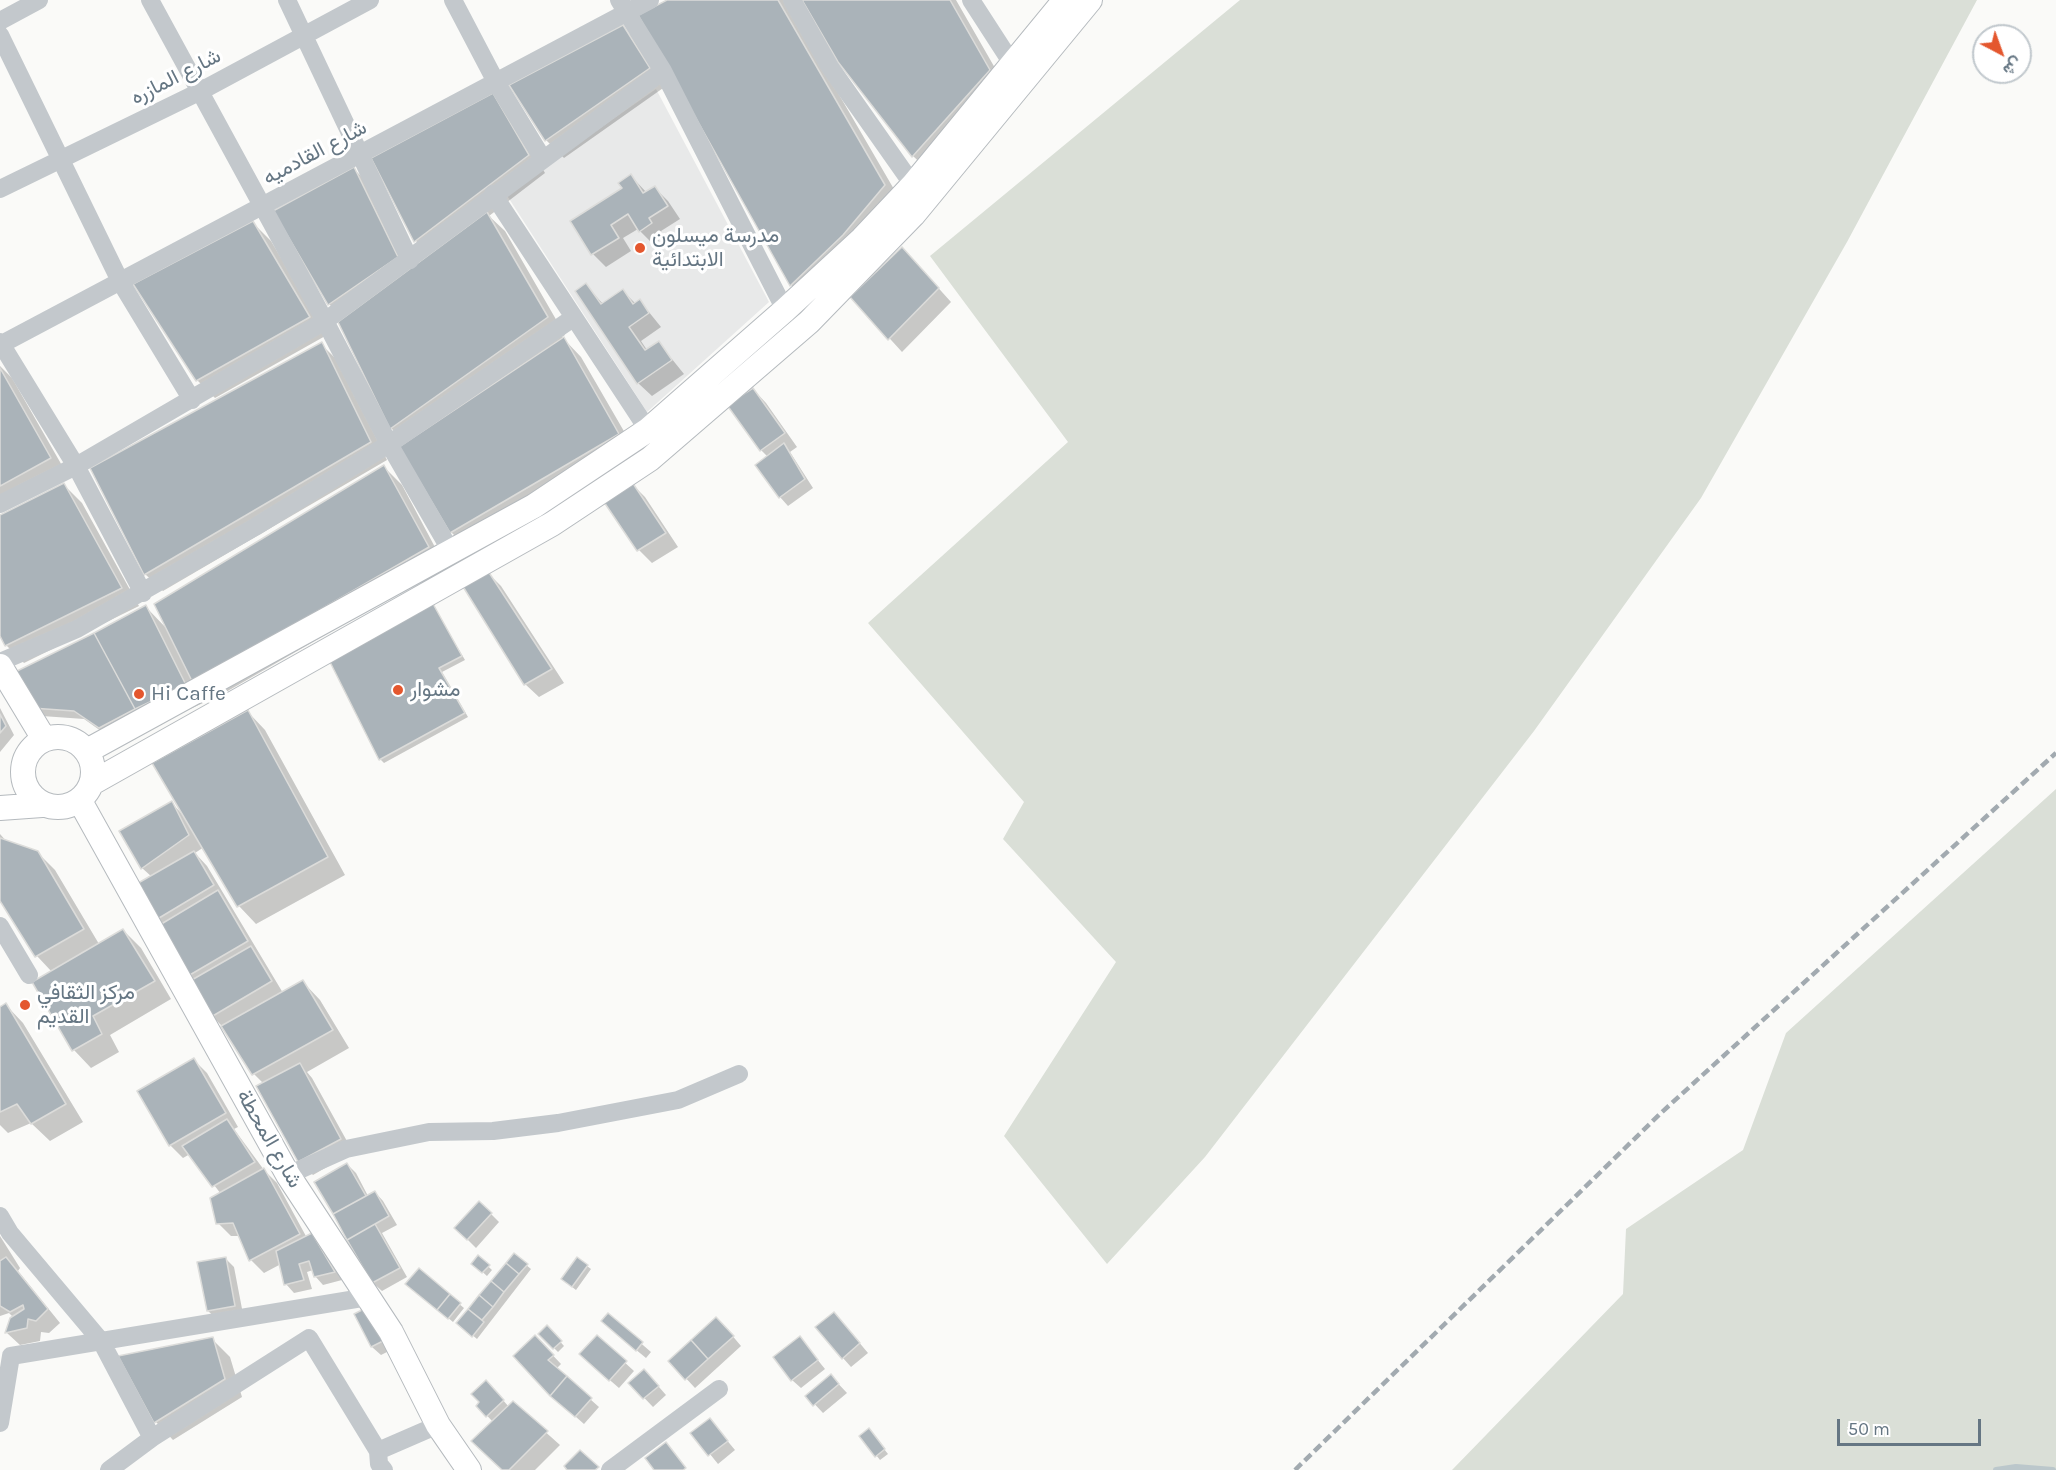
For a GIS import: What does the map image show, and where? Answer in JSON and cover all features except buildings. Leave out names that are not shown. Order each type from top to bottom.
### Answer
[{"type":"main road","points":[[87,751],[452,553],[534,506],[648,430],[862,239],[913,185],[1065,0]]},
{"type":"main road","points":[[0,808],[68,806],[86,792],[552,524],[650,459],[809,322],[913,215],[1090,0]]},
{"type":"main road","points":[[0,664],[44,739]]},
{"type":"main road","points":[[42,805],[29,792],[22,775],[24,760],[32,748],[44,739],[67,738],[87,751],[94,772],[86,792]]},
{"type":"main road","points":[[0,799],[22,775]]},
{"type":"main road","name":"شارع المحطة","points":[[86,792],[288,1175],[391,1332],[438,1425],[469,1470]]},
{"type":"street","points":[[0,21],[39,0]]},
{"type":"street","points":[[150,0],[325,321],[389,444],[452,553]]},
{"type":"street","points":[[287,0],[410,260]]},
{"type":"street","name":"شارع المازره","points":[[0,189],[199,92],[370,0]]},
{"type":"street","points":[[453,0],[496,82],[543,159]]},
{"type":"street","name":"شارع القادميه","points":[[0,344],[496,82],[622,7],[650,0]]},
{"type":"street","points":[[792,0],[830,67],[913,185],[913,215]]},
{"type":"street","points":[[971,0],[1013,65]]},
{"type":"street","points":[[622,7],[663,71],[785,310]]},
{"type":"street","points":[[0,35],[120,282],[192,400]]},
{"type":"street","points":[[0,504],[76,466],[325,321],[663,71]]},
{"type":"street","points":[[494,194],[648,430]]},
{"type":"street","points":[[0,664],[77,629],[143,593],[389,444],[573,318]]},
{"type":"street","points":[[0,344],[76,466],[143,593]]},
{"type":"street","points":[[0,926],[29,975]]},
{"type":"street","points":[[288,1175],[346,1149],[429,1132],[493,1131],[558,1123],[678,1100],[739,1074]]},
{"type":"street","points":[[0,1216],[10,1233],[100,1341],[152,1438]]},
{"type":"street","points":[[0,1423],[11,1356],[368,1297]]},
{"type":"street","points":[[109,1470],[152,1438],[309,1338],[378,1464],[438,1425]]},
{"type":"street","points":[[610,1470],[719,1389]]},
{"type":"shaded area","points":[[1240,0],[1977,0],[1847,242],[1701,498],[1534,731],[1205,1157],[1107,1264],[1004,1136],[1116,962],[1003,839],[1024,802],[868,623],[1068,442],[930,256]]},
{"type":"shaded area","name":"مدرسة ميسلون الابتدائية","points":[[656,89],[769,302],[647,412],[506,194]]},
{"type":"shaded area","points":[[2056,789],[2056,1470],[1452,1470],[1623,1294],[1626,1229],[1743,1150],[1786,1033]]},
{"type":"waterway","points":[[1996,1470],[2016,1467],[2053,1470]]},
{"type":"railway","points":[[1295,1470],[1662,1112],[2056,753]]},
{"type":"place","name":"مدرسة ميسلون الابتدائية","points":[[640,248]]},
{"type":"place","name":"مشوار","points":[[398,690]]},
{"type":"place","name":"Hi Caffe","points":[[139,694]]},
{"type":"place","name":"مركز الثقافي القديم","points":[[25,1005]]}]
